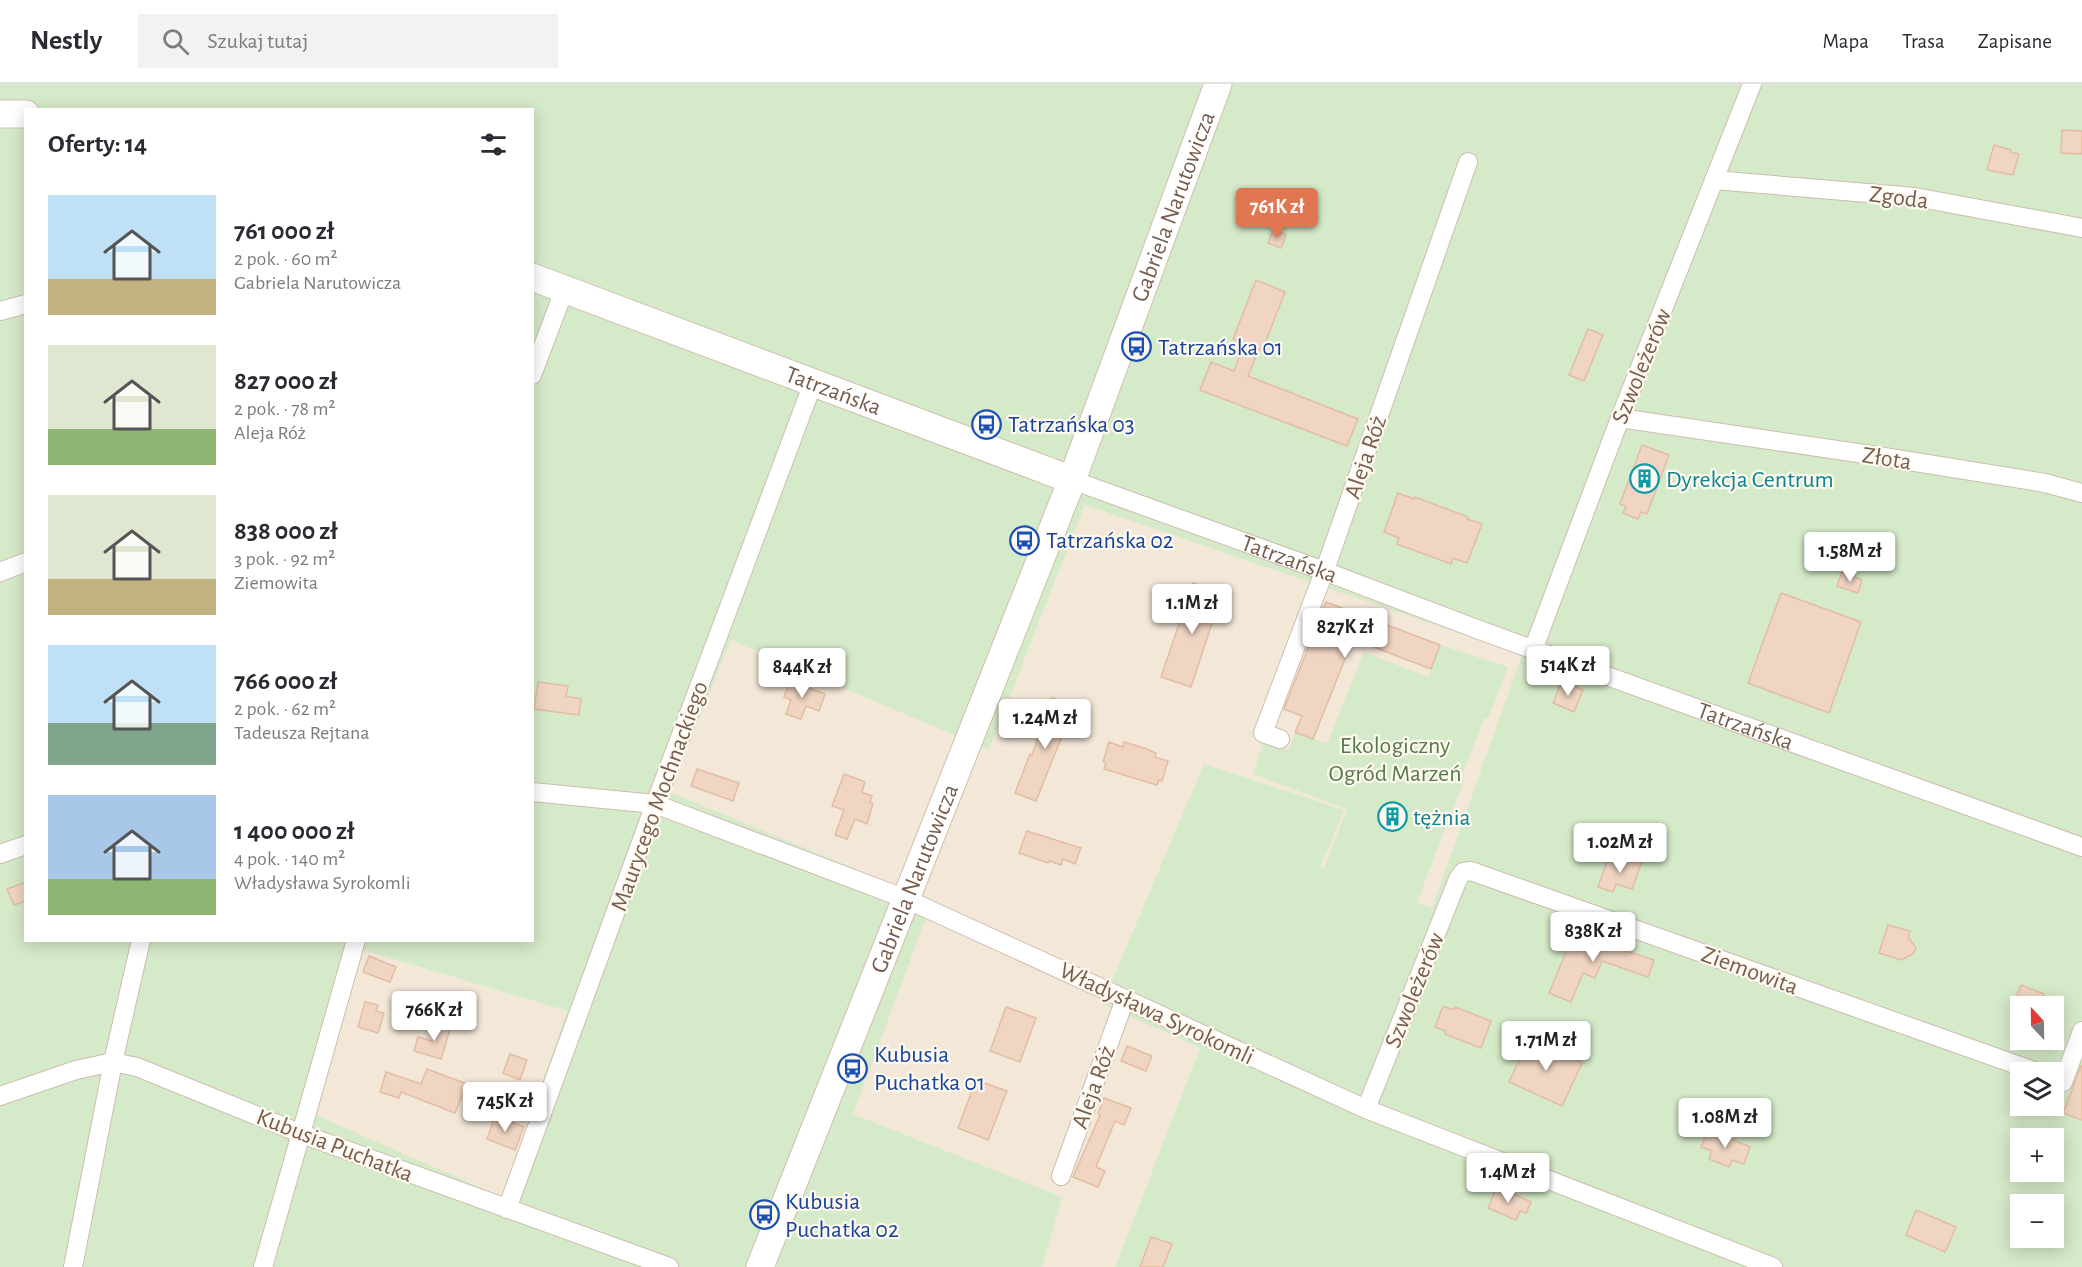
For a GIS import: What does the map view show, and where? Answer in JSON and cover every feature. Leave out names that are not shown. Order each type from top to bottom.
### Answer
[{"type":"street","name":"Gabriela Narutowicza","points":[[760,1267],[1072,480],[1218,84]]},
{"type":"street","name":"Szwoleżerów","points":[[1533,650],[1620,418],[1752,84]]},
{"type":"street","points":[[0,114],[24,114]]},
{"type":"street","name":"Aleja Róż","points":[[1280,739],[1263,733],[1324,571],[1468,162]]},
{"type":"street","name":"Zgoda","points":[[1714,180],[1915,197],[2082,228]]},
{"type":"street","name":"Tatrzańska","points":[[534,278],[1533,650],[2082,847]]},
{"type":"street","points":[[534,370],[565,288]]},
{"type":"street","points":[[0,311],[24,305]]},
{"type":"street","name":"Maurycego Mochnackiego","points":[[507,1209],[655,804],[813,383]]},
{"type":"street","name":"Złota","points":[[1620,418],[2045,483],[2082,493]]},
{"type":"street","points":[[0,573],[24,563]]},
{"type":"street","name":"Władysława Syrokomli","points":[[534,792],[655,804],[906,899],[1366,1109],[1773,1267]]},
{"type":"street","points":[[0,855],[24,845]]},
{"type":"street","name":"Ziemowita","points":[[1463,872],[1471,871],[2010,1062]]},
{"type":"street","name":"Szwoleżerów","points":[[1366,1109],[1458,879],[1463,872]]},
{"type":"street","points":[[73,1267],[113,1062],[141,942]]},
{"type":"street","points":[[263,1267],[355,942]]},
{"type":"street","name":"Aleja Róż","points":[[1060,1176],[1125,999]]},
{"type":"street","points":[[2064,1068],[2082,1031]]},
{"type":"street","name":"Kubusia Puchatka","points":[[0,1096],[76,1070],[113,1062],[136,1066],[302,1134],[669,1267]]},
{"type":"shaded area","points":[[1085,505],[1523,655],[1432,908],[1321,867],[1343,810],[1204,765],[1102,1004],[1200,1048],[1115,1267],[1042,1267],[1061,1197],[853,1114],[670,792],[731,639],[989,750]]},
{"type":"shaded area","points":[[360,949],[567,1011],[502,1197],[313,1115]]},
{"type":"green space","name":"Ekologiczny Ogród Marzeń","points":[[0,84],[2082,84],[2082,1267],[1115,1267],[1200,1048],[1102,1004],[1204,764],[1344,810],[1321,866],[1324,868],[1347,809],[1253,774],[1264,741],[1289,750],[1295,732],[1327,744],[1364,652],[1428,677],[1440,645],[1508,667],[1488,719],[1484,718],[1461,778],[1464,780],[1417,902],[1432,908],[1522,655],[1085,505],[989,750],[731,640],[670,792],[932,901],[853,1114],[1062,1197],[1042,1267],[0,1267]],"holes":[[[360,949],[567,1011],[502,1197],[313,1114]]]},
{"type":"building","points":[[2062,130],[2082,131],[2082,154],[2061,153]]},
{"type":"building","points":[[1994,145],[2019,154],[2013,175],[1987,170]]},
{"type":"building","points":[[1273,230],[1286,235],[1281,248],[1268,243]]},
{"type":"building","points":[[1256,280],[1285,292],[1262,351],[1259,349],[1248,376],[1358,419],[1347,446],[1200,390],[1211,362],[1234,371],[1244,344],[1233,339]]},
{"type":"building","points":[[1588,329],[1603,335],[1584,381],[1569,375]]},
{"type":"building","name":"Dyrekcja Centrum","points":[[1642,445],[1669,455],[1647,514],[1641,512],[1638,519],[1623,513],[1626,506],[1620,504]]},
{"type":"building","points":[[1398,493],[1414,499],[1415,497],[1482,524],[1467,563],[1453,558],[1451,564],[1397,544],[1399,538],[1384,532]]},
{"type":"building","points":[[1842,572],[1862,580],[1858,593],[1837,586]]},
{"type":"building","points":[[1193,583],[1222,593],[1191,687],[1161,677]]},
{"type":"building","points":[[1781,593],[1861,622],[1829,713],[1748,683]]},
{"type":"building","points":[[1326,602],[1440,645],[1431,669],[1353,639],[1313,739],[1295,732],[1302,716],[1284,709]]},
{"type":"building","points":[[790,681],[825,694],[819,711],[806,706],[801,719],[786,714],[791,700],[784,697]]},
{"type":"building","points":[[1562,681],[1583,690],[1574,712],[1553,703]]},
{"type":"building","points":[[538,682],[568,686],[566,696],[581,699],[579,715],[534,709]]},
{"type":"building","points":[[1052,698],[1074,706],[1036,801],[1015,793],[1030,754],[1032,755]]},
{"type":"building","points":[[1109,742],[1123,747],[1124,742],[1144,748],[1156,753],[1155,757],[1168,761],[1162,781],[1159,780],[1157,785],[1104,769],[1106,763],[1103,762]]},
{"type":"building","points":[[697,769],[739,783],[733,801],[691,786]]},
{"type":"building","points":[[844,774],[865,782],[862,792],[872,796],[870,803],[873,804],[867,824],[855,819],[847,839],[835,835],[844,810],[832,806]]},
{"type":"building","name":"tężnia","points":[[1394,808],[1400,812],[1400,819],[1394,824],[1386,822],[1384,815],[1388,809]]},
{"type":"building","points":[[1027,831],[1081,848],[1075,864],[1063,859],[1061,865],[1049,861],[1048,863],[1019,853]]},
{"type":"building","points":[[1625,855],[1642,861],[1632,889],[1616,884],[1613,892],[1598,887],[1608,858],[1622,863]]},
{"type":"building","points":[[24,883],[24,902],[14,905],[7,889]]},
{"type":"building","points":[[1888,925],[1910,931],[1908,937],[1916,948],[1913,954],[1901,960],[1879,953]]},
{"type":"building","points":[[1575,930],[1608,945],[1654,960],[1648,977],[1602,961],[1595,978],[1583,973],[1571,1002],[1549,993]]},
{"type":"building","points":[[369,956],[396,967],[390,982],[363,972]]},
{"type":"building","points":[[2021,985],[2044,994],[2043,996],[2017,996]]},
{"type":"building","points":[[365,1002],[378,1005],[376,1011],[384,1013],[378,1033],[358,1027]]},
{"type":"building","points":[[1443,1006],[1454,1010],[1455,1007],[1491,1021],[1481,1048],[1445,1034],[1446,1031],[1435,1027]]},
{"type":"building","points":[[1006,1007],[1036,1018],[1020,1062],[990,1051]]},
{"type":"building","points":[[437,1022],[451,1026],[441,1059],[414,1051],[418,1037],[432,1041]]},
{"type":"building","points":[[1529,1039],[1582,1063],[1562,1106],[1509,1082]]},
{"type":"building","points":[[1127,1046],[1152,1056],[1146,1071],[1121,1061]]},
{"type":"building","points":[[510,1054],[527,1060],[520,1080],[503,1073]]},
{"type":"building","points":[[2082,1066],[2082,1120],[2064,1113]]},
{"type":"building","points":[[427,1069],[467,1084],[455,1113],[401,1092],[399,1098],[380,1092],[386,1072],[421,1084]]},
{"type":"building","points":[[976,1080],[1007,1091],[988,1140],[958,1128]]},
{"type":"building","points":[[1104,1098],[1131,1108],[1124,1125],[1115,1121],[1096,1167],[1105,1171],[1098,1187],[1073,1177],[1100,1115],[1098,1114]]},
{"type":"building","points":[[495,1116],[524,1127],[515,1150],[487,1139]]},
{"type":"building","points":[[1708,1129],[1750,1147],[1744,1164],[1732,1160],[1729,1167],[1709,1159],[1712,1151],[1701,1147]]},
{"type":"building","points":[[1497,1186],[1531,1202],[1526,1213],[1520,1211],[1516,1220],[1488,1208]]},
{"type":"building","points":[[1916,1210],[1956,1227],[1945,1252],[1906,1235]]},
{"type":"building","points":[[1151,1237],[1172,1244],[1163,1267],[1140,1267]]},
{"type":"place","name":"Tatrzańska 01","points":[[1137,347]]},
{"type":"place","name":"Tatrzańska 03","points":[[987,424]]},
{"type":"place","name":"Dyrekcja Centrum","points":[[1645,479]]},
{"type":"place","name":"Tatrzańska 02","points":[[1025,540]]},
{"type":"place","name":"tężnia","points":[[1392,817]]},
{"type":"place","name":"Kubusia Puchatka 01","points":[[853,1068]]},
{"type":"place","name":"Kubusia Puchatka 02","points":[[764,1215]]}]
